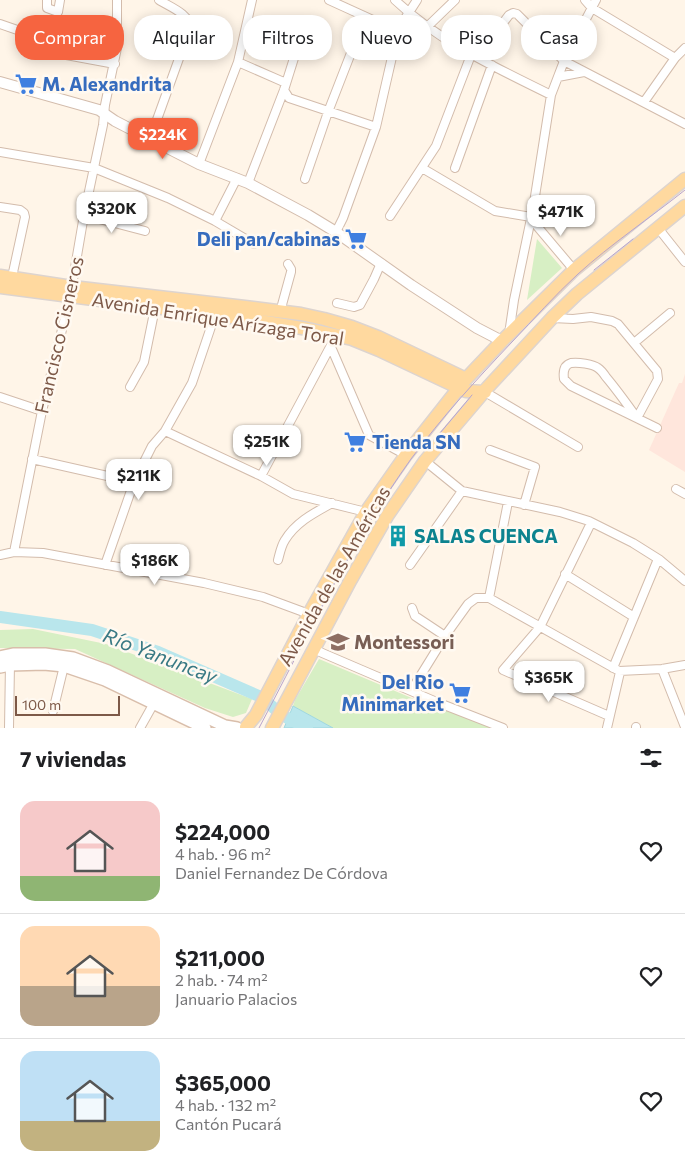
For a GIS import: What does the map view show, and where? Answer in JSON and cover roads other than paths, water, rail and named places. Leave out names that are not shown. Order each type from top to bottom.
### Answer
[{"type":"main road","name":"Avenida de las Américas","points":[[246,728],[256,715],[309,614],[366,512],[406,455],[463,383],[506,337],[574,270],[685,179]]},
{"type":"main road","name":"Avenida de las Américas","points":[[272,728],[313,649],[387,516],[426,461],[552,318],[577,294],[685,206]]},
{"type":"main road","name":"Avenida Enrique Arízaga Toral","points":[[6,276],[71,292],[155,308],[308,329],[333,341],[352,339],[463,383]]},
{"type":"main road","name":"Avenida Enrique Arízaga Toral","points":[[0,287],[301,314],[352,327],[378,338],[463,383],[466,390],[485,392]]},
{"type":"main road","points":[[346,548],[354,574]]},
{"type":"main road","points":[[7,662],[45,654],[73,658],[108,671],[220,723],[246,728]]},
{"type":"main road","points":[[0,657],[7,662],[64,666],[104,680],[205,728]]},
{"type":"street","points":[[47,0],[47,8],[58,12],[60,0]]},
{"type":"street","name":"Francisco Cisneros","points":[[14,552],[42,411],[71,292],[84,215],[104,125],[104,114],[117,48],[117,0]]},
{"type":"street","points":[[150,140],[190,28],[190,22],[186,16],[159,0]]},
{"type":"street","points":[[199,164],[238,62],[252,0]]},
{"type":"street","points":[[329,0],[361,15]]},
{"type":"street","points":[[395,0],[412,15]]},
{"type":"street","points":[[409,13],[417,0]]},
{"type":"street","points":[[431,23],[455,0]]},
{"type":"street","points":[[585,0],[592,8],[675,58]]},
{"type":"street","points":[[0,82],[99,110],[150,140],[199,164],[248,183],[336,232],[477,328],[506,337],[531,218],[551,95],[564,61],[596,0]]},
{"type":"street","points":[[509,15],[517,14],[564,61],[685,124]]},
{"type":"street","points":[[0,24],[15,29]]},
{"type":"street","points":[[644,102],[675,58],[685,48]]},
{"type":"street","points":[[93,60],[115,64]]},
{"type":"street","points":[[248,183],[293,60]]},
{"type":"street","points":[[305,179],[348,60]]},
{"type":"street","points":[[336,232],[343,218],[376,127],[392,60]]},
{"type":"street","points":[[390,216],[436,146],[471,60]]},
{"type":"street","points":[[481,60],[551,95]]},
{"type":"street","points":[[238,62],[285,86],[289,98],[376,127]]},
{"type":"street","points":[[456,168],[492,65]]},
{"type":"street","points":[[558,77],[584,72]]},
{"type":"street","points":[[0,152],[94,168],[168,198],[215,221],[254,244]]},
{"type":"street","points":[[422,168],[495,211],[531,218],[574,270]]},
{"type":"street","points":[[215,221],[238,178]]},
{"type":"street","points":[[0,207],[20,210],[24,213],[25,217],[6,276]]},
{"type":"street","points":[[84,215],[145,231]]},
{"type":"street","points":[[658,228],[685,262]]},
{"type":"street","points":[[337,303],[354,307],[360,305],[381,263]]},
{"type":"street","points":[[280,312],[292,272],[288,264]]},
{"type":"street","points":[[566,305],[568,314],[573,318]]},
{"type":"street","points":[[130,387],[144,362],[155,308]]},
{"type":"street","points":[[634,343],[670,313]]},
{"type":"street","points":[[106,565],[134,482],[152,446],[164,431],[192,383],[215,315]]},
{"type":"street","points":[[552,318],[591,317],[618,324],[657,371],[658,375],[658,380],[637,418]]},
{"type":"street","points":[[333,341],[369,435],[406,455]]},
{"type":"street","points":[[262,476],[333,341]]},
{"type":"street","points":[[637,418],[598,368],[575,363],[566,366],[563,375],[564,379],[571,386],[657,428]]},
{"type":"street","points":[[485,392],[578,447]]},
{"type":"street","points":[[0,397],[42,411]]},
{"type":"street","points":[[164,431],[262,476],[293,494],[366,512]]},
{"type":"street","points":[[490,450],[536,467],[524,505]]},
{"type":"street","points":[[32,459],[134,482]]},
{"type":"street","points":[[426,461],[462,491],[560,512],[591,523],[628,540],[658,559],[685,581]]},
{"type":"street","points":[[676,489],[685,494]]},
{"type":"street","points":[[410,565],[462,491]]},
{"type":"street","points":[[489,598],[508,502]]},
{"type":"street","points":[[278,560],[284,542],[291,532],[305,518],[332,503]]},
{"type":"street","points":[[591,523],[540,627],[503,670],[610,716]]},
{"type":"street","points":[[0,555],[14,552],[43,553],[204,583],[263,597],[309,614]]},
{"type":"street","points":[[607,728],[617,670],[634,617],[658,559]]},
{"type":"street","points":[[566,574],[634,617]]},
{"type":"street","points":[[411,691],[445,636],[470,601],[478,598],[489,598],[617,670],[662,669],[685,665]]},
{"type":"street","points":[[412,608],[415,616],[445,636]]},
{"type":"street","points":[[313,649],[503,728]]},
{"type":"street","points":[[7,662],[9,728]]},
{"type":"street","points":[[53,711],[64,666]]},
{"type":"street","points":[[662,669],[685,727]]},
{"type":"street","points":[[140,728],[154,703]]},
{"type":"water","points":[[293,706],[333,728],[284,728]]},
{"type":"waterway","name":"Río Yanuncay","points":[[0,617],[92,630],[158,652],[261,697],[282,715],[307,728]]},
{"type":"tram line","points":[[259,728],[349,557],[389,491],[423,443],[473,384],[569,282],[604,252],[685,190]]},
{"type":"tram line","points":[[594,270],[633,239]]},
{"type":"tram line","points":[[435,439],[472,395]]},
{"type":"place","name":"M. Alexandrita","points":[[26,84]]},
{"type":"place","name":"Deli pan/cabinas","points":[[356,239]]},
{"type":"place","name":"Tienda SN","points":[[355,442]]},
{"type":"place","name":"SALAS CUENCA","points":[[398,536]]},
{"type":"place","name":"Montessori","points":[[338,642]]},
{"type":"place","name":"Del Rio Minimarket","points":[[460,693]]}]
